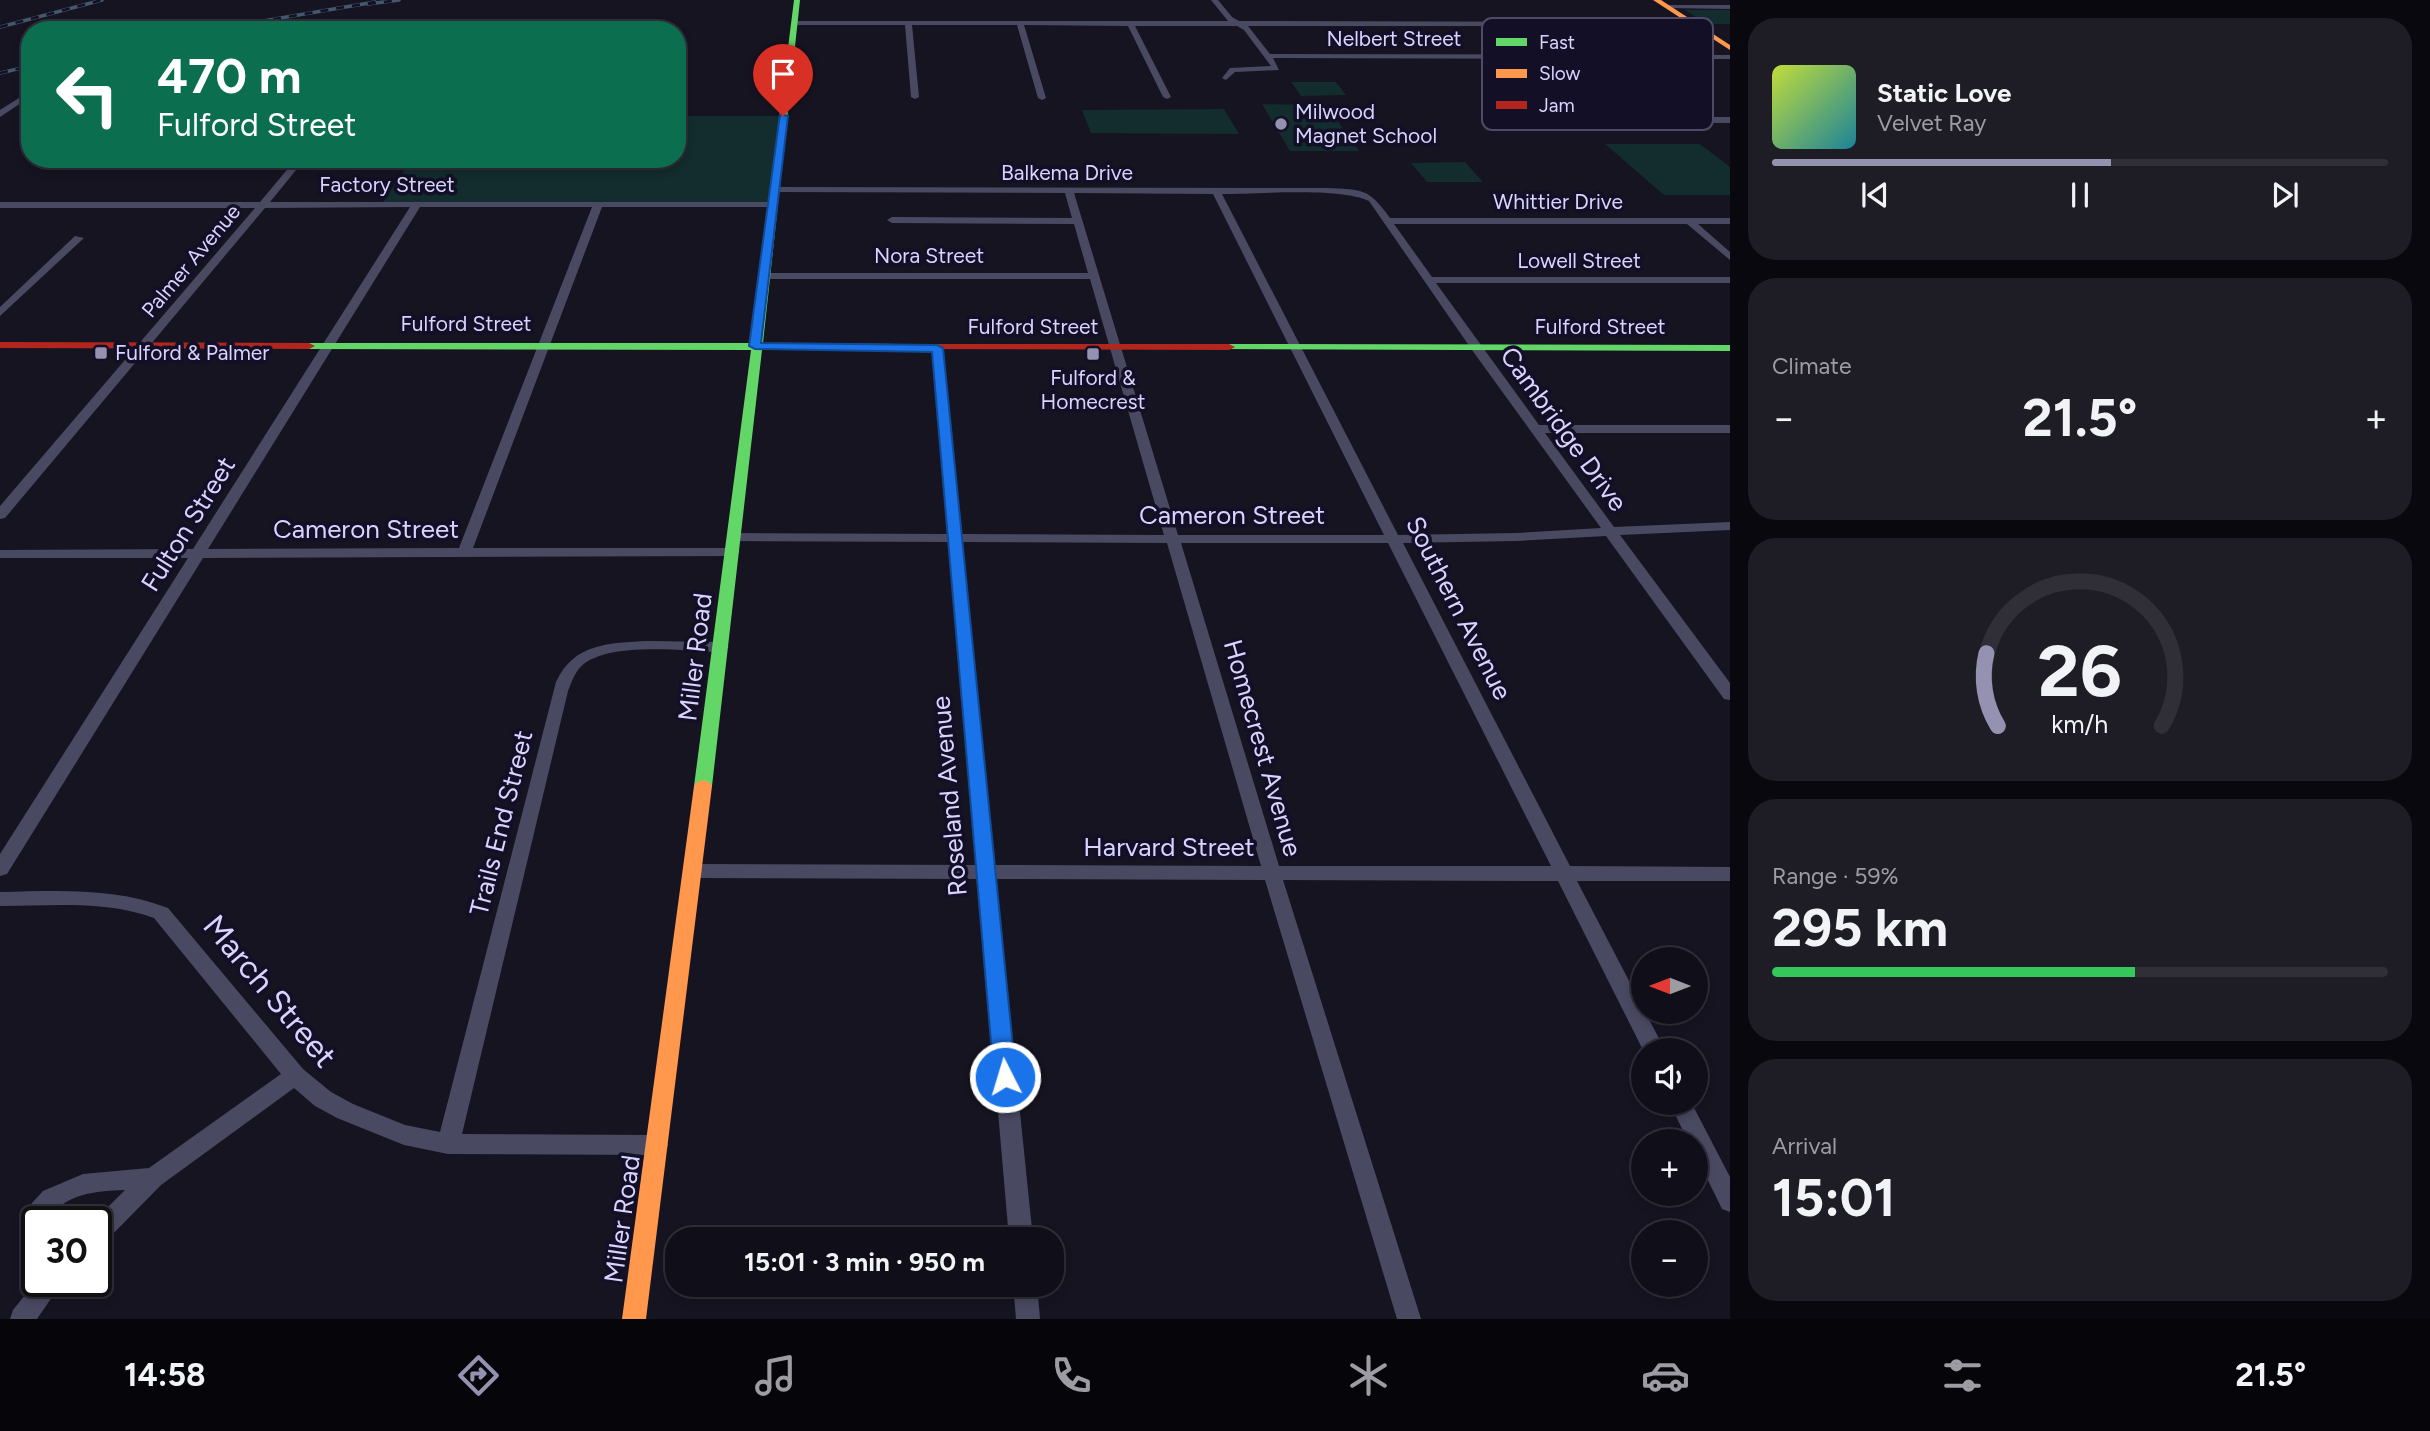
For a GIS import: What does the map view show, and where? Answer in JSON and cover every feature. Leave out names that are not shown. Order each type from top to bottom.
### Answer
[{"type":"street","name":"Miller Road","points":[[634,1319],[721,647],[797,0]]},
{"type":"street","points":[[1214,0],[1229,19],[1247,28],[1276,69],[1233,70],[1226,78]]},
{"type":"street","points":[[1662,3],[1730,7]]},
{"type":"street","points":[[1662,3],[1684,18]]},
{"type":"street","points":[[795,23],[1482,24]]},
{"type":"street","points":[[908,23],[915,97]]},
{"type":"street","points":[[1020,23],[1042,98]]},
{"type":"street","points":[[1130,23],[1167,97]]},
{"type":"street","points":[[1713,37],[1730,48]]},
{"type":"street","name":"Nelbert Street","points":[[1268,56],[1482,56]]},
{"type":"street","points":[[0,114],[21,99]]},
{"type":"street","name":"Palmer Avenue","points":[[0,515],[294,168]]},
{"type":"street","name":"Balkema Drive","points":[[774,197],[1069,191],[1359,193]]},
{"type":"street","name":"Homecrest Avenue","points":[[1069,191],[1272,873],[1409,1319]]},
{"type":"street","name":"Southern Avenue","points":[[1216,191],[1648,1038]]},
{"type":"street","name":"Cambridge Drive","points":[[1359,193],[1372,199],[1476,348],[1730,695]]},
{"type":"street","name":"Factory Street","points":[[0,205],[598,204],[774,197]]},
{"type":"street","name":"Fulton Street","points":[[0,869],[417,204]]},
{"type":"street","points":[[464,554],[598,204]]},
{"type":"street","points":[[891,220],[1078,221]]},
{"type":"street","name":"Whittier Drive","points":[[1387,221],[1730,221]]},
{"type":"street","points":[[1689,221],[1730,257]]},
{"type":"street","points":[[0,313],[79,238]]},
{"type":"street","name":"Nora Street","points":[[764,276],[1094,276]]},
{"type":"street","name":"Lowell Street","points":[[1429,280],[1730,280]]},
{"type":"street","name":"Fulford Street","points":[[0,345],[1730,348]]},
{"type":"street","name":"Roseland Avenue","points":[[937,348],[1020,1227]]},
{"type":"street","points":[[1536,429],[1730,429]]},
{"type":"street","name":"Cameron Street","points":[[0,554],[464,554],[956,539],[1517,538],[1669,527],[1730,527]]},
{"type":"street","name":"Trails End Street","points":[[449,1144],[560,691],[572,667],[593,653],[620,648],[721,647]]},
{"type":"street","name":"Harvard Street","points":[[692,871],[1730,874]]},
{"type":"street","name":"March Street","points":[[0,899],[133,903],[161,913],[295,1076],[323,1099],[345,1111],[404,1135],[449,1144],[657,1144]]},
{"type":"street","points":[[112,1219],[152,1178],[295,1076]]},
{"type":"street","points":[[1687,1115],[1730,1201]]},
{"type":"street","points":[[45,1206],[61,1193],[87,1181],[152,1178]]},
{"type":"street","points":[[22,1319],[37,1297]]},
{"type":"street","points":[[1026,1297],[1028,1319]]},
{"type":"green space","points":[[1685,10],[1730,10],[1730,24],[1713,24],[1713,18],[1697,18]]},
{"type":"green space","points":[[1291,82],[1336,82],[1346,95],[1301,96]]},
{"type":"green space","points":[[1262,104],[1326,105],[1359,151],[1290,151]]},
{"type":"green space","points":[[1224,109],[1239,134],[1091,133],[1082,110]]},
{"type":"green space","points":[[686,116],[783,116],[773,204],[382,204],[405,168],[686,168]]},
{"type":"green space","points":[[1605,144],[1700,144],[1730,167],[1730,195],[1664,195]]},
{"type":"green space","points":[[1465,162],[1483,182],[1427,182],[1411,163]]},
{"type":"railway","points":[[23,21],[102,0]]},
{"type":"railway","points":[[368,4],[399,0]]},
{"type":"railway","points":[[263,21],[375,2]]},
{"type":"railway","points":[[0,27],[21,21]]},
{"type":"railway","points":[[0,73],[21,68]]},
{"type":"traffic: fast","points":[[703,786],[797,0]]},
{"type":"traffic: fast","points":[[309,346],[902,347]]},
{"type":"traffic: fast","points":[[1229,347],[1730,348]]},
{"type":"traffic: slow","points":[[1656,0],[1684,18]]},
{"type":"traffic: slow","points":[[1713,37],[1730,48]]},
{"type":"traffic: slow","points":[[634,1319],[703,786]]},
{"type":"traffic: jam","points":[[0,345],[309,346]]},
{"type":"traffic: jam","points":[[902,347],[1229,347]]},
{"type":"place","name":"Milwood Magnet School","points":[[1281,124]]},
{"type":"place","name":"Fulford & Palmer","points":[[101,353]]},
{"type":"place","name":"Fulford & Homecrest","points":[[1093,354]]},
{"type":"route","points":[[783,116],[755,346],[937,348],[1005,1077]]}]
